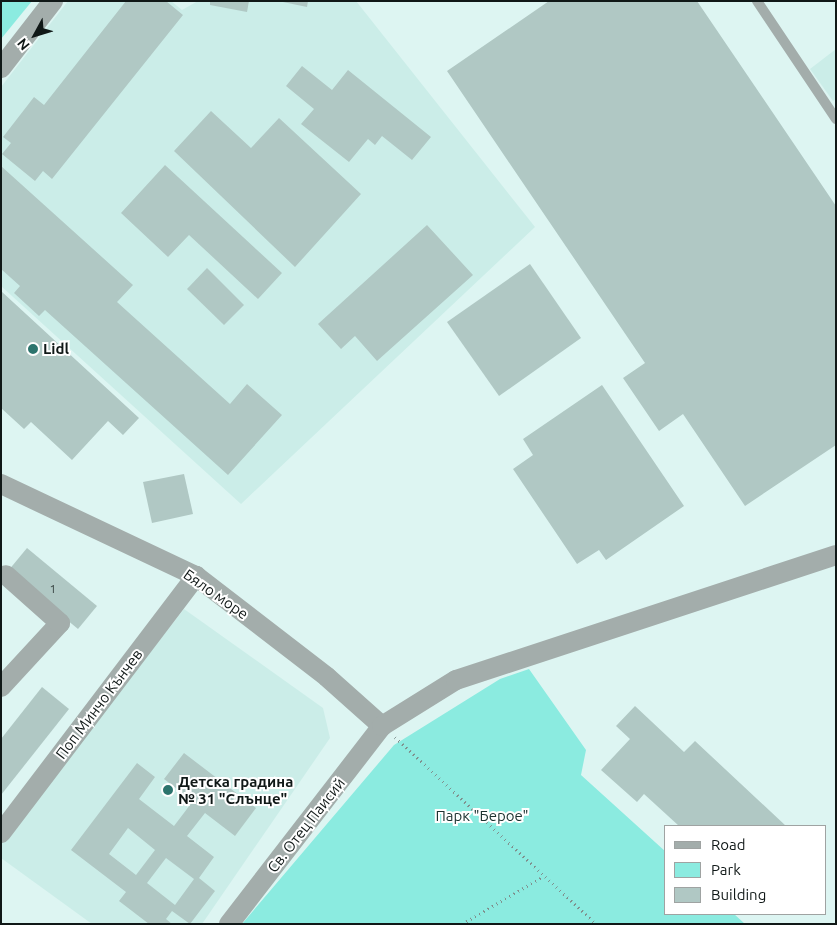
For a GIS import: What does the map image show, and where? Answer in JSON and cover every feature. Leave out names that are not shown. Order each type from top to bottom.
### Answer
[{"type":"street","points":[[1,68],[53,1]]},
{"type":"street","name":"Бяло море","points":[[1,484],[196,576],[327,676],[382,726]]},
{"type":"street","points":[[382,726],[456,680],[836,555]]},
{"type":"street","points":[[1,687],[60,623],[6,575]]},
{"type":"street","name":"Поп Минчо Кънчев","points":[[1,833],[196,576]]},
{"type":"street","name":"Св. Отец Паисий","points":[[229,924],[382,726]]},
{"type":"lane","points":[[757,1],[836,119]]},
{"type":"path","points":[[382,726],[542,877],[596,924]]},
{"type":"path","points":[[462,924],[542,877]]},
{"type":"shaded area","points":[[68,1],[171,1],[182,10],[198,1],[356,1],[535,227],[241,504],[1,286],[1,87]]},
{"type":"shaded area","points":[[836,49],[836,99],[833,101],[810,69]]},
{"type":"shaded area","name":"Детска градина № 31 \"Слънце\"","points":[[184,609],[323,708],[330,738],[202,924],[92,924],[1,858],[1,842]]},
{"type":"green space","points":[[1,1],[32,1],[1,39]]},
{"type":"green space","name":"Парк \"Берое\"","points":[[529,669],[586,750],[581,775],[664,850],[664,915],[735,915],[745,924],[242,924],[394,745],[500,679]]},
{"type":"building","points":[[126,1],[166,1],[183,15],[52,179],[43,171],[35,181],[2,154],[11,143],[3,137],[34,97],[44,105]]},
{"type":"building","points":[[210,1],[249,1],[247,12],[210,5]]},
{"type":"building","points":[[278,1],[308,1],[307,7]]},
{"type":"building","points":[[549,1],[697,1],[836,206],[836,445],[745,506],[683,414],[659,431],[623,378],[645,363],[447,71]]},
{"type":"building","points":[[302,66],[332,90],[348,70],[431,137],[412,160],[382,136],[375,145],[368,139],[349,162],[301,124],[314,109],[286,86]]},
{"type":"building","points":[[211,111],[251,148],[279,118],[361,194],[295,267],[174,151]]},
{"type":"building","points":[[165,165],[282,273],[258,299],[189,235],[168,257],[121,213]]},
{"type":"building","points":[[1,166],[133,285],[117,302],[230,404],[247,384],[282,415],[228,475],[45,310],[39,316],[14,293],[20,286],[1,269]]},
{"type":"building","points":[[427,225],[473,275],[377,361],[355,336],[341,349],[318,324]]},
{"type":"building","points":[[530,264],[581,338],[499,396],[447,322]]},
{"type":"building","points":[[207,268],[244,305],[224,325],[187,289]]},
{"type":"building","name":"Lidl","points":[[1,291],[139,418],[123,435],[108,421],[72,460],[31,422],[24,429],[1,408]]},
{"type":"building","points":[[602,385],[684,506],[606,560],[599,550],[577,564],[513,469],[533,455],[523,439]]},
{"type":"building","points":[[184,474],[193,514],[152,523],[143,482]]},
{"type":"building","points":[[27,548],[97,606],[78,629],[8,571]]},
{"type":"building","points":[[42,687],[69,709],[1,795],[1,739]]},
{"type":"building","points":[[635,706],[684,752],[695,741],[785,825],[678,825],[644,794],[637,802],[601,770],[630,739],[616,726]]},
{"type":"building","points":[[184,753],[256,808],[235,836],[205,813],[187,836],[214,857],[199,878],[215,891],[190,924],[172,911],[166,919],[172,924],[149,924],[119,901],[126,892],[71,850],[137,763],[155,777],[139,799],[174,826],[193,801],[164,779]],"holes":[[[128,828],[155,850],[136,875],[109,854]],[[166,858],[194,879],[175,905],[147,883]]]},
{"type":"place","name":"Lidl","points":[[33,349]]},
{"type":"place","name":"Детска градина № 31 \"Слънце\"","points":[[168,790]]}]
